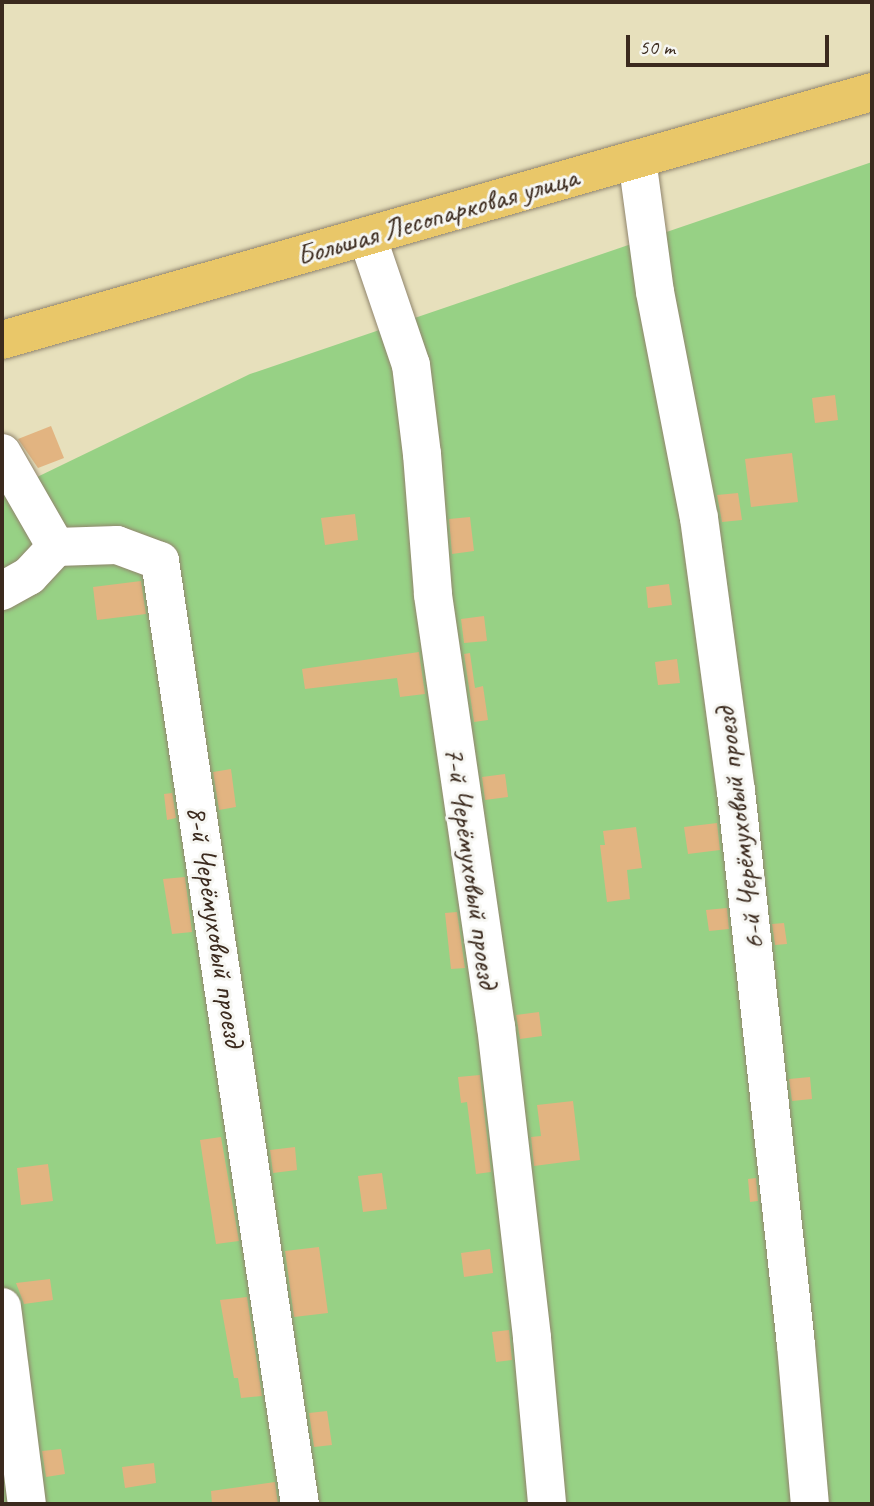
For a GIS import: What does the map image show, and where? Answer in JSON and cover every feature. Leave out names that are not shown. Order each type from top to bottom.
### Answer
[{"type":"main road","name":"Большая Лесопарковая улица","points":[[2,340],[872,92]]},
{"type":"lane","name":"6-й Черёмуховый проезд","points":[[637,159],[655,292],[699,518],[734,778],[777,1160],[810,1504]]},
{"type":"lane","name":"7-й Черёмуховый проезд","points":[[367,236],[411,365],[422,454],[433,595],[496,1026],[532,1338],[547,1504]]},
{"type":"lane","points":[[2,453],[56,547],[29,576],[2,591]]},
{"type":"lane","name":"8-й Черёмуховый проезд","points":[[56,547],[117,545],[160,561],[300,1504]]},
{"type":"lane","points":[[2,1307],[27,1504]]},
{"type":"green space","points":[[872,162],[872,1504],[2,1504],[2,494],[250,374]]},
{"type":"building","points":[[835,395],[838,420],[815,423],[812,398]]},
{"type":"building","points":[[51,426],[64,458],[38,468],[18,439]]},
{"type":"building","points":[[792,453],[798,502],[751,507],[745,459]]},
{"type":"building","points":[[738,493],[742,520],[722,522],[717,495]]},
{"type":"building","points":[[355,514],[358,540],[325,545],[321,518]]},
{"type":"building","points":[[470,517],[474,551],[452,554],[449,519]]},
{"type":"building","points":[[141,581],[146,614],[97,620],[93,587]]},
{"type":"building","points":[[669,584],[672,605],[648,608],[646,587]]},
{"type":"building","points":[[484,616],[487,641],[464,643],[461,619]]},
{"type":"building","points":[[419,652],[425,694],[400,697],[397,678],[305,689],[302,669]]},
{"type":"building","points":[[470,653],[475,688],[483,686],[488,720],[474,722],[464,654]]},
{"type":"building","points":[[677,659],[680,683],[658,685],[655,662]]},
{"type":"building","points":[[231,769],[236,807],[219,810],[213,772]]},
{"type":"building","points":[[505,774],[508,797],[485,800],[482,777]]},
{"type":"building","points":[[170,777],[176,818],[167,820],[164,794],[172,793]]},
{"type":"building","points":[[717,823],[720,850],[688,854],[684,827]]},
{"type":"building","points":[[636,827],[642,868],[627,870],[630,899],[607,902],[600,845],[605,845],[603,831]]},
{"type":"building","points":[[185,877],[192,932],[172,934],[163,879]]},
{"type":"building","points":[[727,908],[729,929],[709,931],[706,910]]},
{"type":"building","points":[[457,912],[465,968],[451,969],[445,913]]},
{"type":"building","points":[[784,923],[787,944],[775,945],[772,924]]},
{"type":"building","points":[[539,1012],[542,1036],[520,1039],[516,1015]]},
{"type":"building","points":[[480,1075],[491,1172],[476,1174],[467,1102],[461,1103],[458,1077]]},
{"type":"building","points":[[810,1077],[812,1099],[792,1101],[789,1079]]},
{"type":"building","points":[[573,1101],[580,1160],[534,1166],[531,1137],[541,1136],[537,1105]]},
{"type":"building","points":[[221,1137],[239,1241],[216,1244],[200,1140]]},
{"type":"building","points":[[295,1147],[297,1170],[273,1173],[270,1150]]},
{"type":"building","points":[[48,1164],[53,1201],[21,1205],[17,1168]]},
{"type":"building","points":[[382,1173],[387,1209],[363,1212],[358,1176]]},
{"type":"building","points":[[756,1178],[758,1201],[750,1202],[748,1179]]},
{"type":"building","points":[[319,1247],[328,1313],[294,1317],[285,1251]]},
{"type":"building","points":[[490,1249],[493,1273],[464,1277],[461,1253]]},
{"type":"building","points":[[50,1279],[53,1300],[24,1304],[16,1283]]},
{"type":"building","points":[[247,1297],[262,1396],[241,1398],[238,1378],[234,1378],[220,1300]]},
{"type":"building","points":[[509,1330],[512,1360],[496,1362],[492,1332]]},
{"type":"building","points":[[327,1411],[332,1445],[314,1447],[309,1413]]},
{"type":"building","points":[[61,1449],[65,1474],[46,1477],[42,1451]]},
{"type":"building","points":[[154,1463],[156,1483],[125,1488],[122,1467]]},
{"type":"building","points":[[275,1482],[278,1504],[212,1504],[211,1491]]}]
